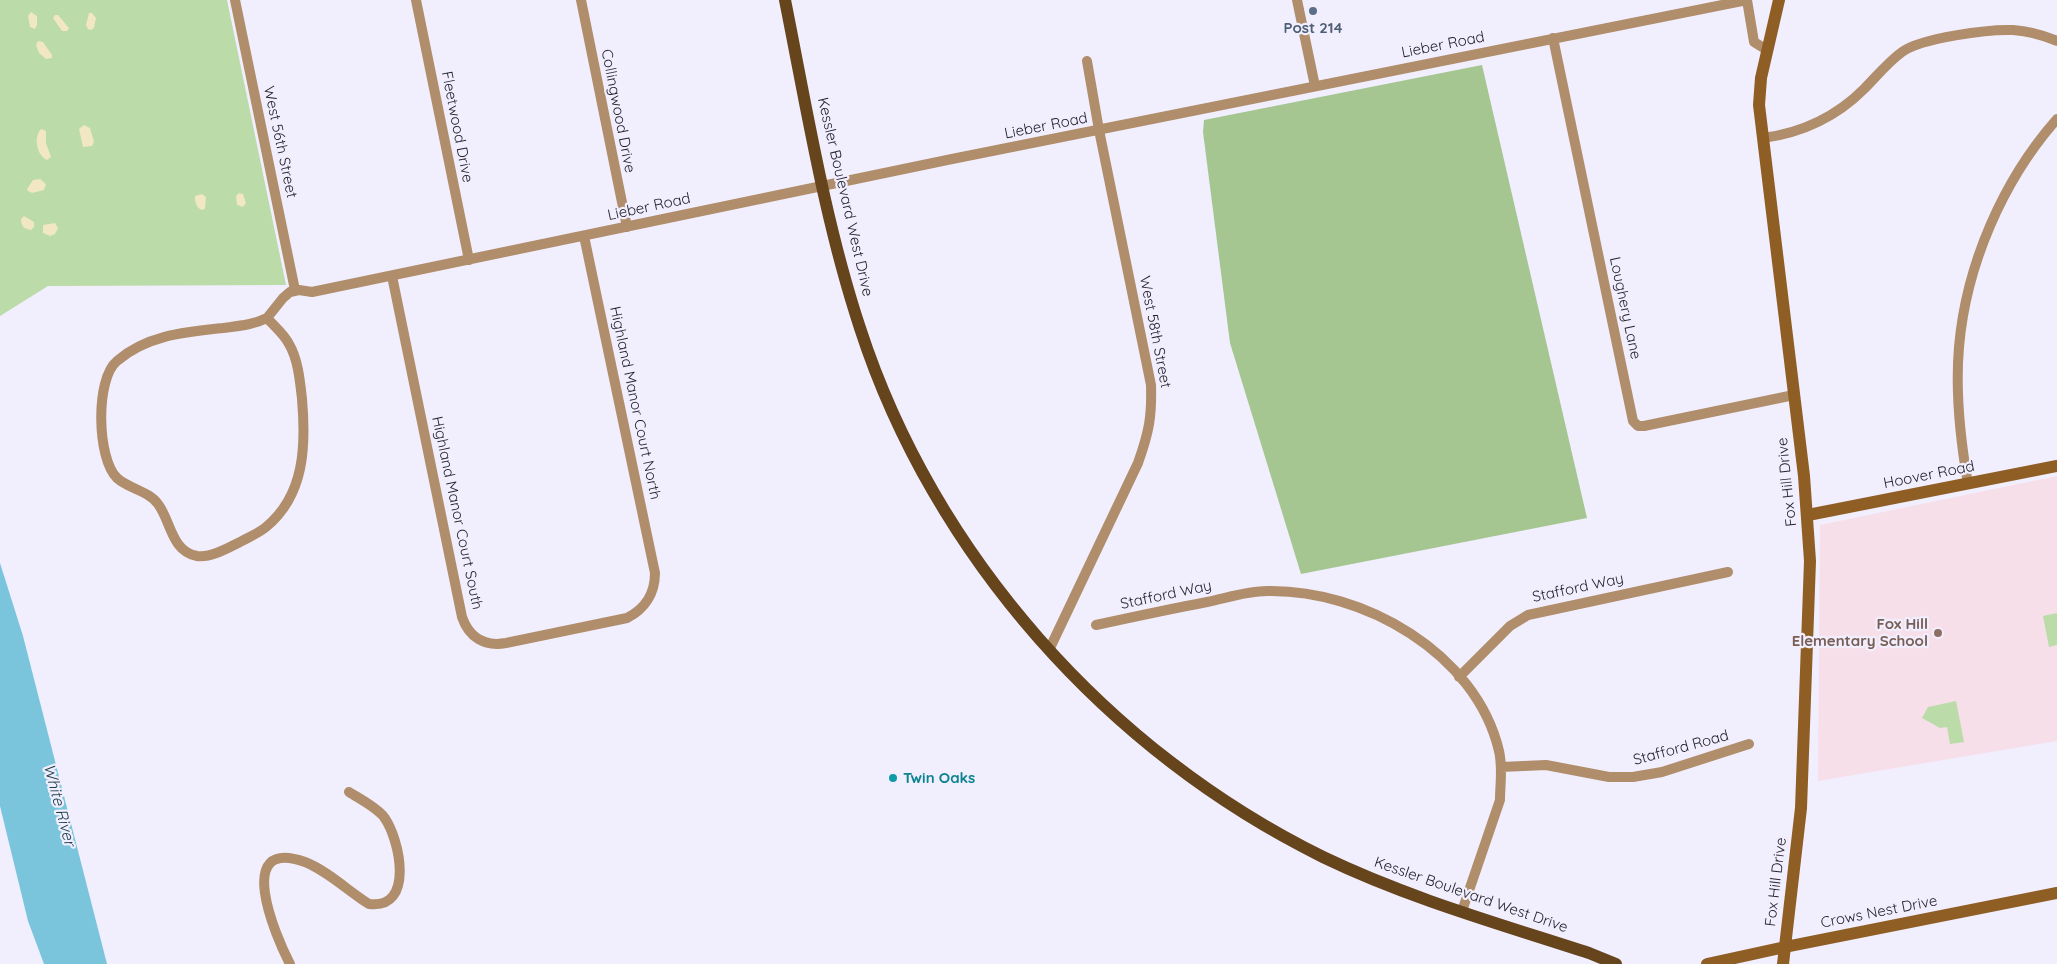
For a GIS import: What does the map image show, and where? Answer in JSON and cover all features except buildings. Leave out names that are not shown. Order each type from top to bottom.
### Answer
[{"type":"main road","name":"Kessler Boulevard West Drive","points":[[785,0],[822,187],[839,259],[861,331],[875,368],[904,435],[924,474],[968,546],[999,590],[1049,650],[1133,732],[1235,807],[1287,838],[1347,868],[1402,891],[1589,953],[1616,964]]},
{"type":"street","name":"West 56th Street","points":[[235,0],[295,290]]},
{"type":"street","name":"Fleetwood Drive","points":[[416,0],[469,260]]},
{"type":"street","name":"Collingwood Drive","points":[[581,0],[627,227]]},
{"type":"street","points":[[1297,0],[1315,86]]},
{"type":"street","name":"Lieber Road","points":[[295,290],[312,292],[1315,86],[1747,0],[1754,42],[1767,50]]},
{"type":"street","name":"Fox Hill Drive","points":[[1779,0],[1761,78],[1759,105],[1808,515],[1810,561],[1801,808],[1782,964]]},
{"type":"street","points":[[1763,138],[1797,131],[1833,114],[1855,98],[1900,54],[1918,44],[2005,30],[2033,32],[2057,41]]},
{"type":"street","name":"Loughery Lane","points":[[1553,38],[1633,422],[1638,426],[1644,426],[1794,395]]},
{"type":"street","name":"West 58th Street","points":[[1049,650],[1142,455],[1151,417],[1151,384],[1099,130],[1087,61]]},
{"type":"street","points":[[1968,484],[1959,423],[1958,380],[1959,345],[1969,290],[1982,247],[1998,210],[2023,164],[2057,119]]},
{"type":"street","name":"Highland Manor Court North","points":[[584,236],[656,577]]},
{"type":"street","name":"Highland Manor Court South","points":[[392,276],[462,617],[472,635],[486,643],[499,644],[627,618],[646,603],[652,593],[656,577]]},
{"type":"street","points":[[267,318],[286,338],[294,355],[301,393],[304,426],[303,452],[299,476],[289,501],[266,527],[219,551],[208,555],[195,555],[184,550],[175,539],[163,510],[156,500],[126,485],[111,470],[106,456],[101,418],[104,381],[116,362],[151,340],[250,324],[267,318],[283,298],[295,290]]},
{"type":"street","name":"Hoover Road","points":[[1808,515],[2057,466]]},
{"type":"street","name":"Stafford Way","points":[[1096,625],[1256,591],[1307,593],[1352,605],[1391,622],[1430,648],[1459,677],[1510,626],[1528,614],[1728,572]]},
{"type":"street","points":[[1459,677],[1484,711],[1496,742],[1501,767],[1500,800],[1462,911]]},
{"type":"street","name":"Stafford Road","points":[[1501,767],[1550,766],[1604,776],[1633,777],[1658,773],[1749,744]]},
{"type":"street","points":[[290,964],[273,928],[263,881],[266,866],[275,858],[283,857],[310,864],[369,904],[376,905],[387,901],[396,891],[399,884],[401,865],[389,826],[381,813],[349,792]]},
{"type":"street","name":"Crows Nest Drive","points":[[1707,964],[2057,893]]},
{"type":"shaded area","name":"Fox Hill Elementary School","points":[[2057,476],[2057,741],[1818,781],[1820,525]]},
{"type":"green space","points":[[0,0],[227,0],[286,285],[48,286],[0,316]]},
{"type":"green space","points":[[1482,65],[1587,518],[1301,574],[1230,343],[1203,132],[1204,120]]},
{"type":"green space","points":[[2057,613],[2057,645],[2049,647],[2043,616]]},
{"type":"green space","points":[[1956,701],[1964,742],[1950,744],[1947,727],[1940,728],[1922,718],[1928,707]]},
{"type":"sand","points":[[31,12],[37,16],[35,29],[30,27],[28,16]]},
{"type":"sand","points":[[89,13],[92,13],[96,18],[94,28],[91,30],[86,25]]},
{"type":"sand","points":[[55,15],[58,15],[69,28],[67,31],[62,31],[53,18]]},
{"type":"sand","points":[[38,41],[43,42],[52,58],[46,59],[39,53],[36,45]]},
{"type":"sand","points":[[84,125],[90,128],[94,142],[92,146],[83,147],[79,129]]},
{"type":"sand","points":[[41,129],[46,131],[46,143],[51,157],[47,160],[41,155],[37,146],[37,137]]},
{"type":"sand","points":[[40,179],[46,184],[44,190],[32,193],[28,191],[27,189],[33,180]]},
{"type":"sand","points":[[239,193],[243,194],[246,203],[243,207],[237,205],[236,196]]},
{"type":"sand","points":[[202,194],[206,197],[205,209],[202,210],[196,204],[195,196]]},
{"type":"sand","points":[[24,216],[34,222],[34,227],[31,230],[22,225],[21,219]]},
{"type":"sand","points":[[55,223],[58,228],[55,234],[50,236],[43,233],[43,225]]},
{"type":"water","name":"White River","points":[[0,563],[23,636],[107,964],[44,964],[28,921],[0,806]]},
{"type":"place","name":"Post 214","points":[[1313,11]]},
{"type":"place","name":"Fox Hill Elementary School","points":[[1938,633]]},
{"type":"place","name":"Twin Oaks","points":[[893,778]]}]
